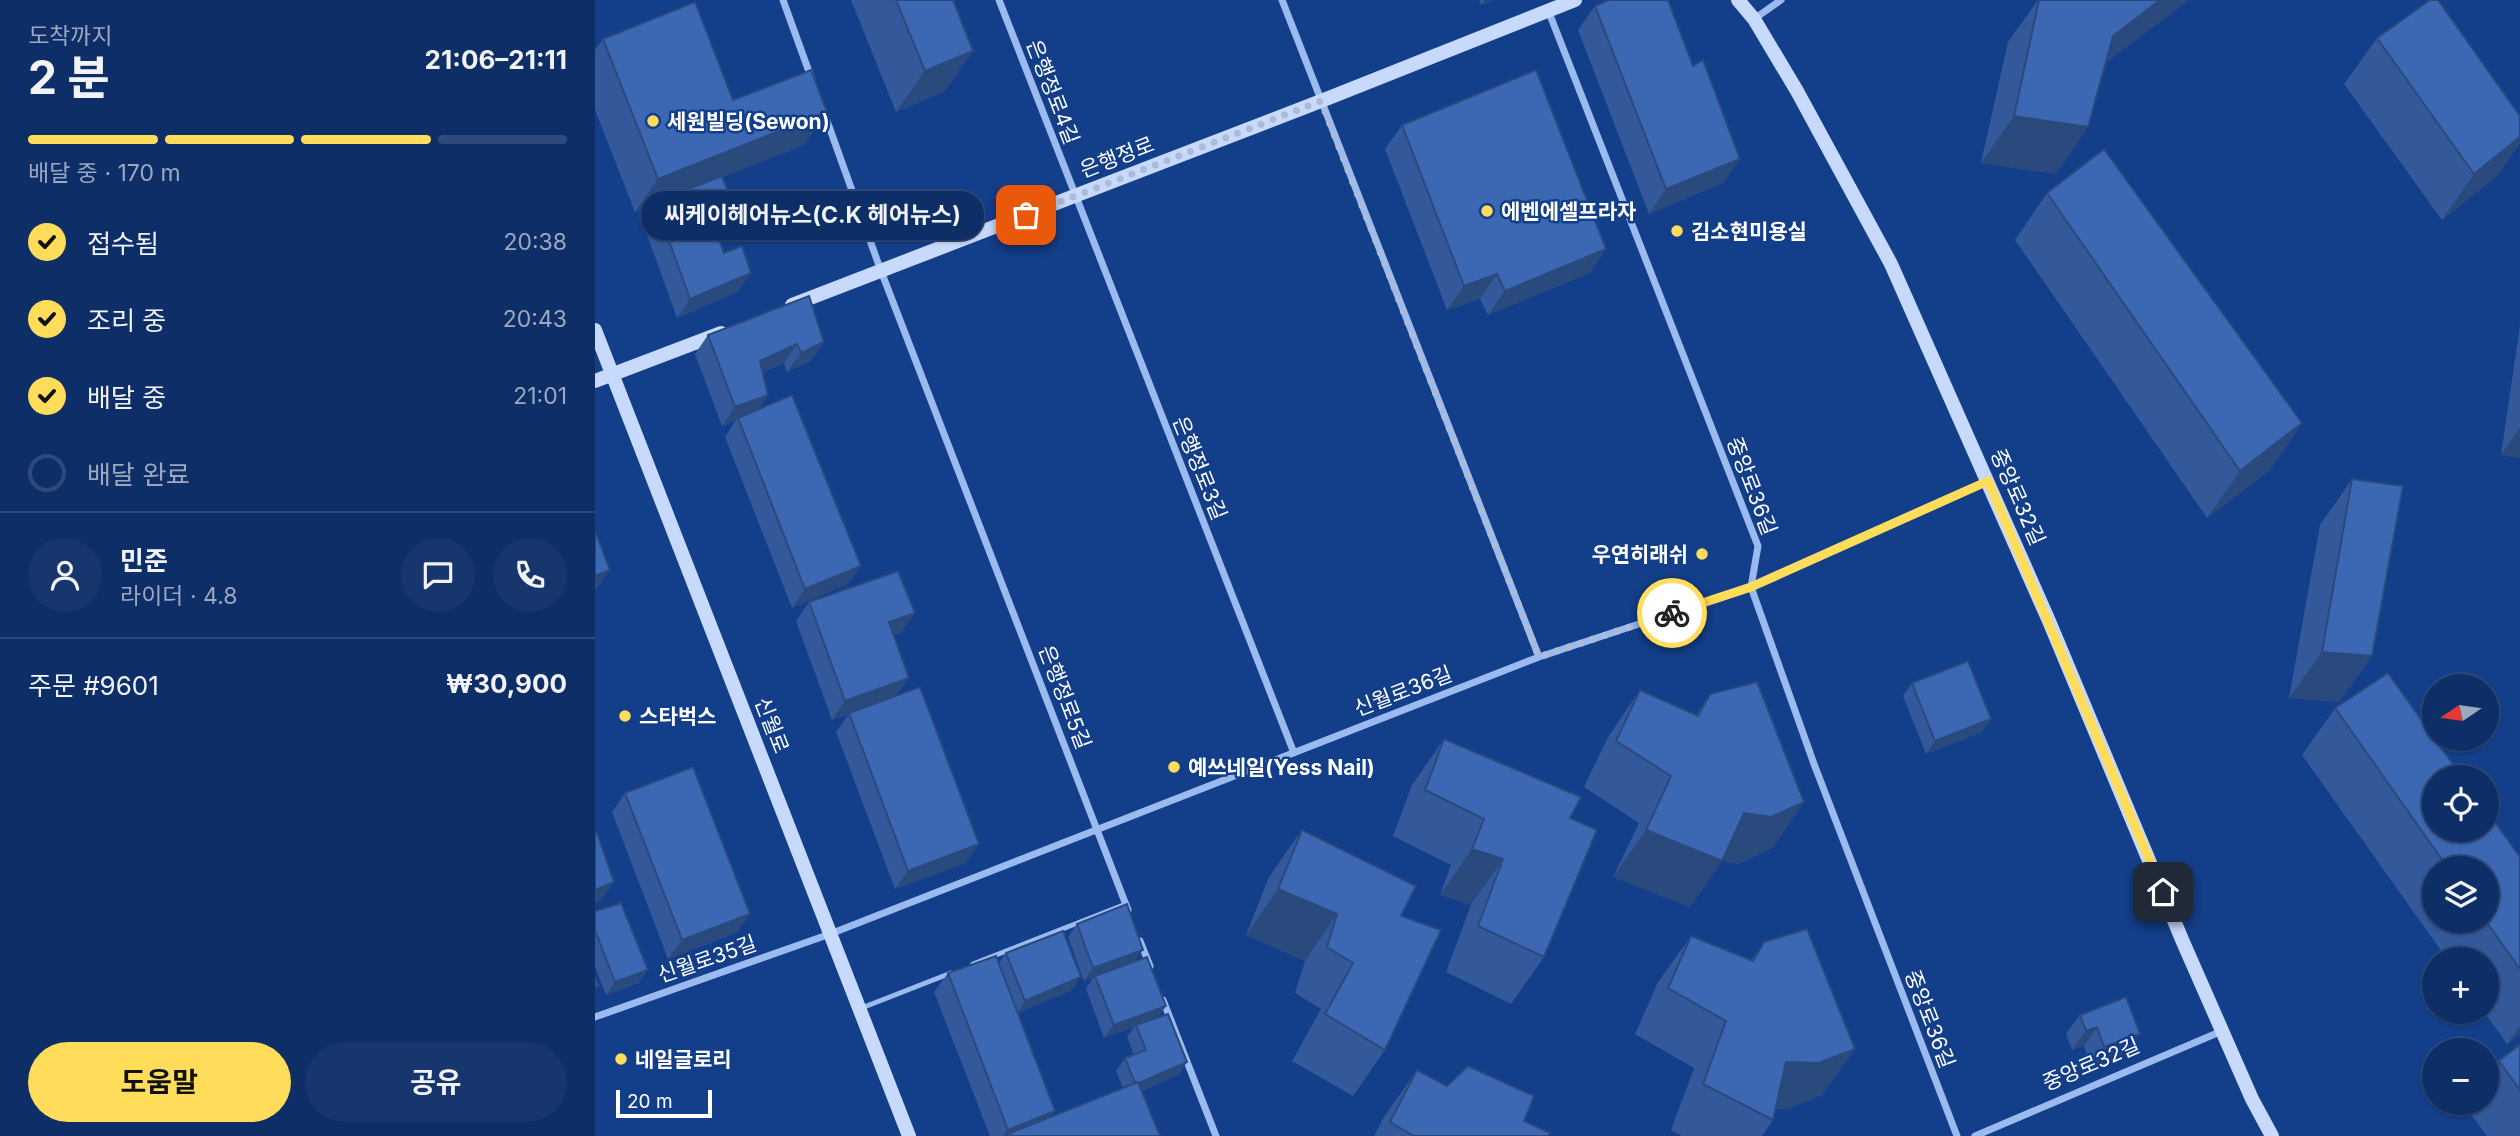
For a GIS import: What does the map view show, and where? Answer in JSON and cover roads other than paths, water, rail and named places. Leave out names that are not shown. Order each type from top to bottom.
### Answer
[{"type":"street","points":[[783,0],[816,90]]},
{"type":"street","name":"은행정로4길","points":[[999,0],[1075,196]]},
{"type":"street","points":[[1282,0],[1539,657]]},
{"type":"street","name":"은행정로","points":[[779,311],[1576,0]]},
{"type":"street","name":"중앙로32길","points":[[1738,0],[1754,19],[1797,91],[1891,264],[1988,481],[2183,942],[2224,1030],[2252,1099],[2272,1136]]},
{"type":"street","points":[[1754,19],[1781,0]]},
{"type":"street","name":"중앙로36길","points":[[1548,10],[1758,547],[1751,587],[1819,777],[1957,1136]]},
{"type":"street","name":"은행정로5길","points":[[820,103],[881,271],[1130,915]]},
{"type":"street","name":"은행정로3길","points":[[1075,196],[1294,753]]},
{"type":"street","points":[[595,381],[740,325]]},
{"type":"street","name":"신월로","points":[[595,330],[909,1136]]},
{"type":"street","name":"신월로36길","points":[[830,934],[1539,657],[1751,587],[1988,481]]},
{"type":"street","name":"신월로35길","points":[[595,1017],[830,934]]},
{"type":"street","points":[[1138,936],[1152,971]]},
{"type":"street","points":[[1161,996],[1216,1136]]},
{"type":"street","name":"중앙로32길","points":[[1975,1136],[2224,1030]]},
{"type":"lane","points":[[965,967],[1126,904]]},
{"type":"lane","points":[[859,1009],[953,972]]},
{"type":"place","name":"세원빌딩(Sewon)","points":[[653,121]]},
{"type":"place","name":"에벤에셀프라자","points":[[1487,211]]},
{"type":"place","name":"씨케이헤어뉴스(C.K 헤어뉴스)","points":[[1026,215]]},
{"type":"place","name":"김소현미용실","points":[[1677,231]]},
{"type":"place","name":"우연히래쉬","points":[[1702,554]]},
{"type":"place","name":"스타벅스","points":[[625,716]]},
{"type":"place","name":"예쓰네일(Yess Nail)","points":[[1174,767]]},
{"type":"place","name":"네일글로리","points":[[621,1059]]}]
